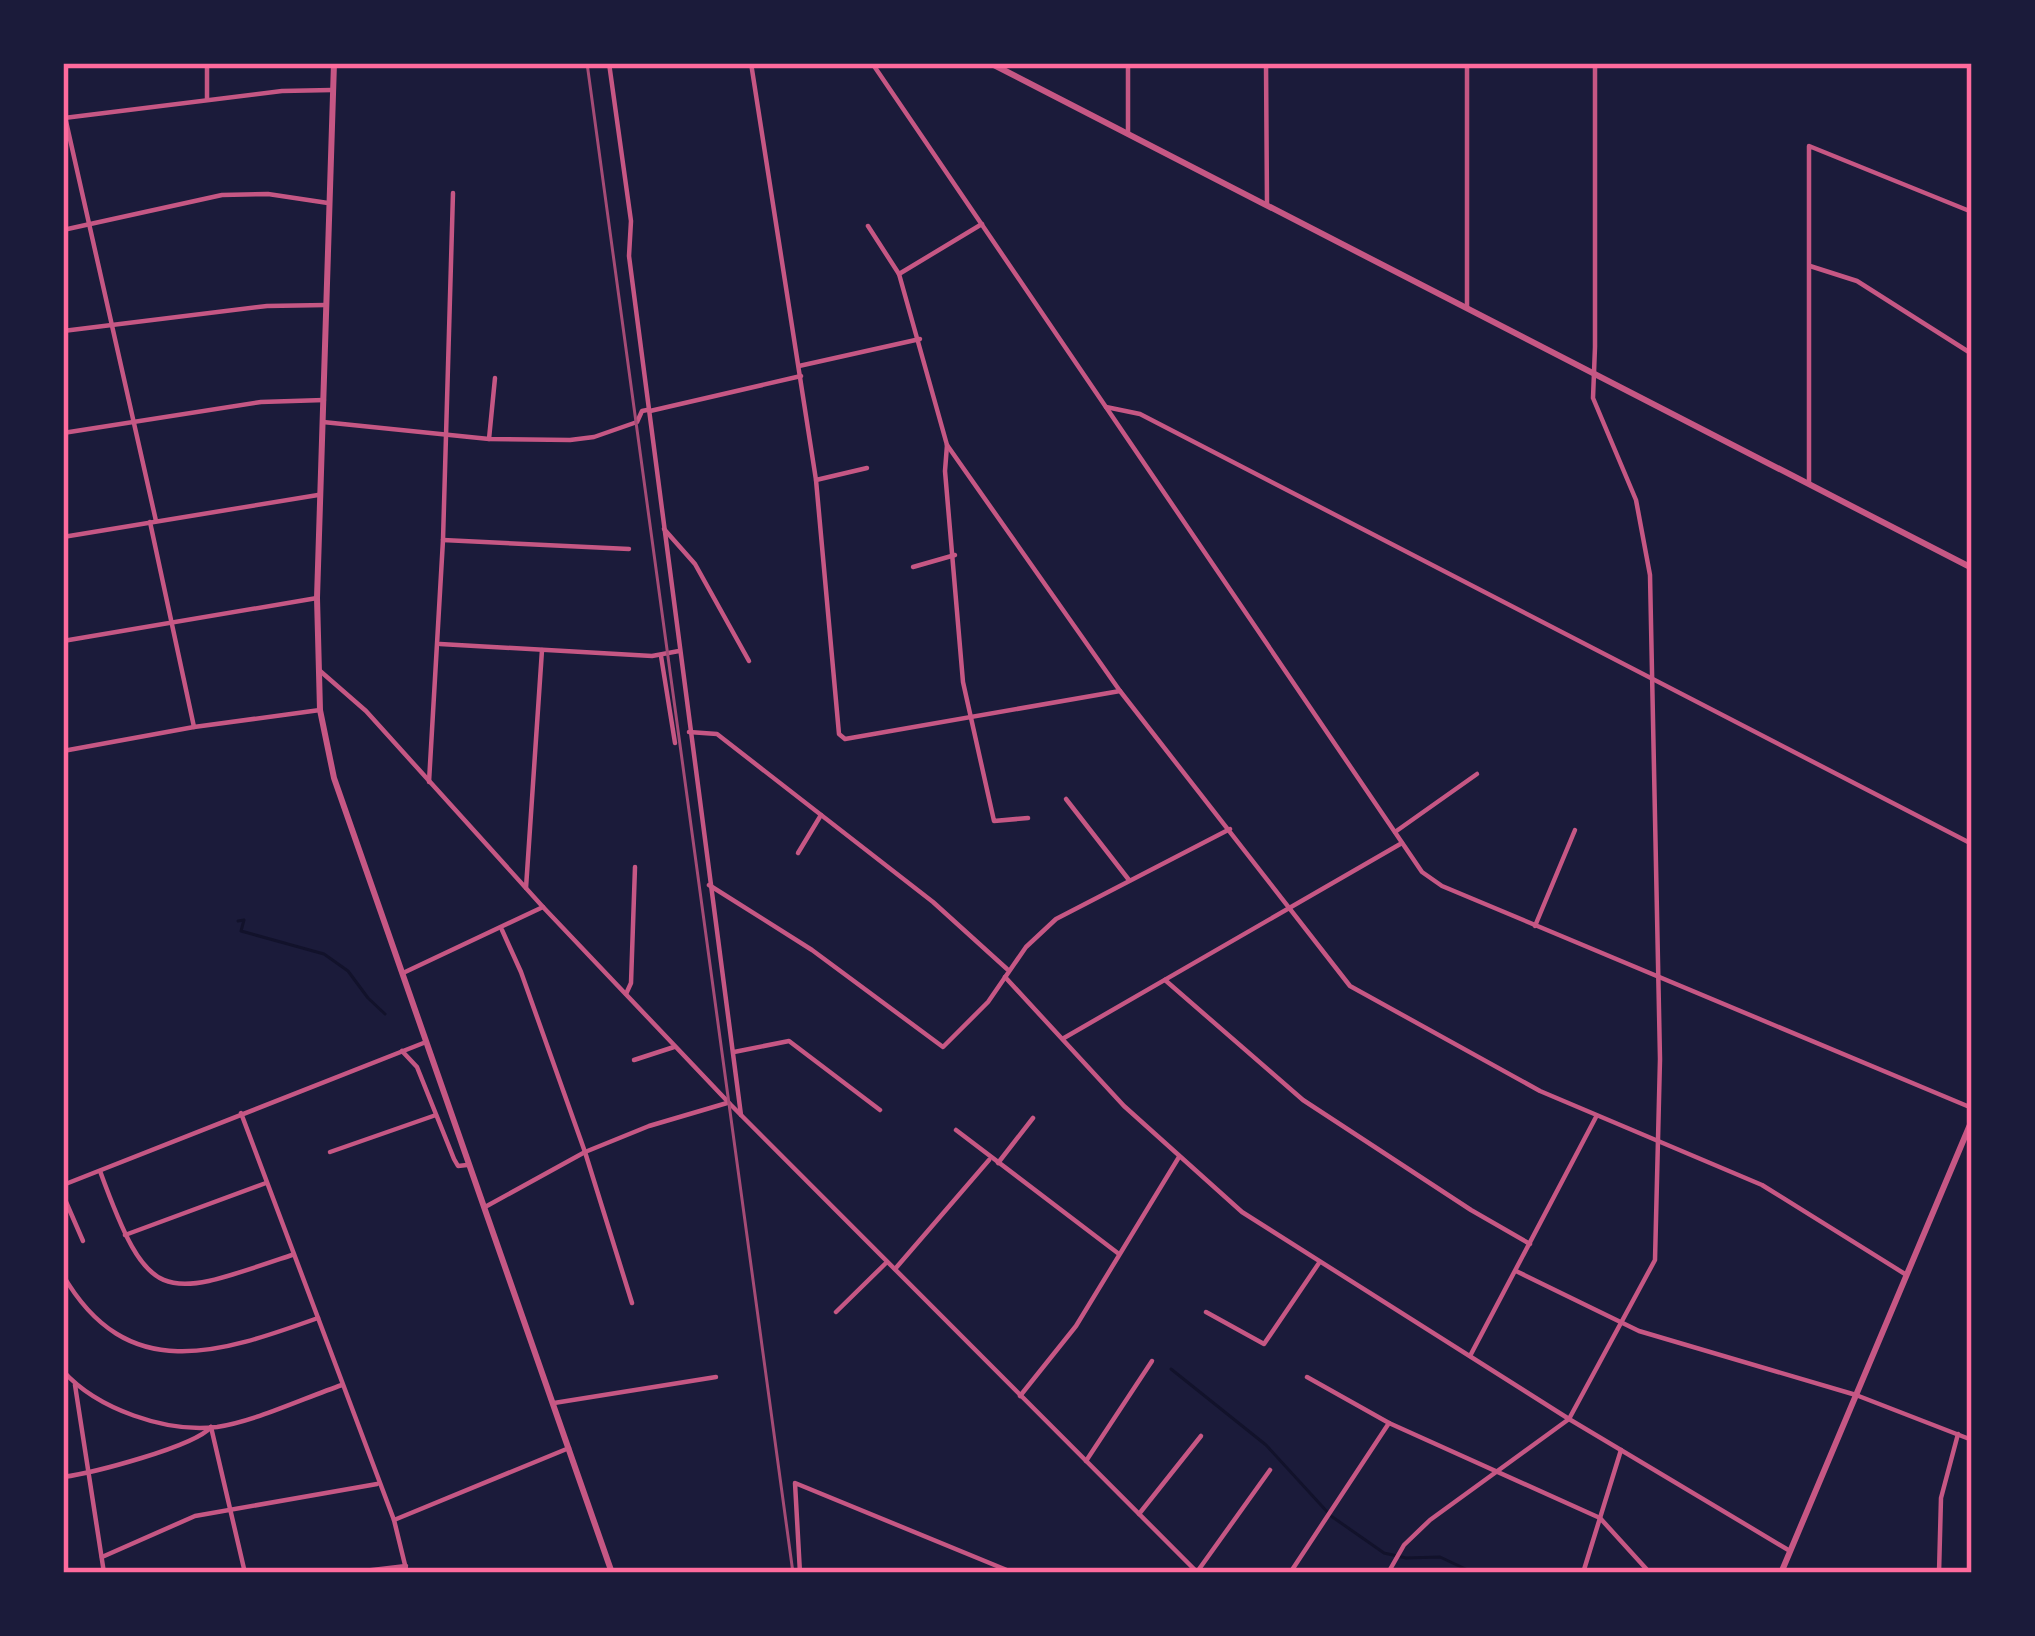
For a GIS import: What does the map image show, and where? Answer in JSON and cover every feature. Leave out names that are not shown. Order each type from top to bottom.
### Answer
[{"type":"street","points":[[207,63],[208,101]]},
{"type":"street","points":[[334,63],[317,598],[320,710],[334,778],[612,1573]]},
{"type":"street","points":[[609,63],[632,221],[629,256],[688,732],[741,1115]]},
{"type":"street","points":[[752,63],[816,480],[838,734],[845,739],[1120,691]]},
{"type":"street","points":[[872,63],[1422,872],[1434,882],[1535,926],[1972,1108]]},
{"type":"street","points":[[990,63],[1972,568]]},
{"type":"street","points":[[1128,63],[1128,133]]},
{"type":"street","points":[[1266,63],[1268,205]]},
{"type":"street","points":[[1467,63],[1467,308]]},
{"type":"street","points":[[1388,1573],[1397,1554],[1430,1520],[1569,1419],[1655,1260],[1660,1142],[1652,599],[1646,535],[1636,500],[1593,398],[1595,63]]},
{"type":"street","points":[[64,118],[291,90],[332,91]]},
{"type":"street","points":[[63,108],[133,420],[194,727]]},
{"type":"street","points":[[1809,484],[1808,150],[1812,145],[1972,212]]},
{"type":"street","points":[[429,782],[443,540],[453,193]]},
{"type":"street","points":[[63,230],[222,195],[268,194],[330,203]]},
{"type":"street","points":[[899,274],[982,224]]},
{"type":"street","points":[[868,226],[899,274],[946,445],[970,719],[994,821],[1028,818]]},
{"type":"street","points":[[1809,266],[1857,281],[1972,354]]},
{"type":"street","points":[[63,331],[267,306],[326,305]]},
{"type":"street","points":[[799,366],[920,339]]},
{"type":"street","points":[[322,422],[489,439],[581,440],[637,422],[642,411],[801,376]]},
{"type":"street","points":[[489,439],[496,379]]},
{"type":"street","points":[[63,433],[261,402],[324,400]]},
{"type":"street","points":[[1106,407],[1140,414],[1972,844]]},
{"type":"street","points":[[946,445],[1120,691],[1358,992],[1486,1064],[1596,1117],[1780,1195],[1906,1275]]},
{"type":"street","points":[[816,480],[867,468]]},
{"type":"street","points":[[63,537],[320,495]]},
{"type":"street","points":[[664,529],[695,564],[749,661]]},
{"type":"street","points":[[443,540],[629,549]]},
{"type":"street","points":[[913,567],[955,556]]},
{"type":"street","points":[[63,640],[317,598]]},
{"type":"street","points":[[437,644],[661,656],[679,651]]},
{"type":"street","points":[[526,888],[542,650]]},
{"type":"street","points":[[661,656],[675,743]]},
{"type":"street","points":[[317,669],[366,711],[729,1103],[1197,1572],[1270,1470]]},
{"type":"street","points":[[63,752],[320,710]]},
{"type":"street","points":[[688,732],[717,734],[933,902],[1179,1157],[1241,1212],[1569,1419],[1790,1551]]},
{"type":"street","points":[[1395,832],[1477,774]]},
{"type":"street","points":[[1066,800],[1129,880]]},
{"type":"street","points":[[798,853],[821,815]]},
{"type":"street","points":[[709,885],[812,950],[932,1040],[948,1046],[1026,946],[1056,919],[1230,829]]},
{"type":"street","points":[[1535,926],[1575,830]]},
{"type":"street","points":[[1062,1039],[1402,843]]},
{"type":"street","points":[[626,994],[631,982],[635,867]]},
{"type":"street","points":[[403,973],[543,907]]},
{"type":"street","points":[[502,930],[585,1152],[632,1303]]},
{"type":"street","points":[[1166,980],[1303,1100],[1530,1244]]},
{"type":"street","points":[[734,1052],[789,1041],[880,1109]]},
{"type":"street","points":[[63,1185],[426,1042]]},
{"type":"street","points":[[634,1060],[676,1047]]},
{"type":"street","points":[[402,1051],[417,1067],[456,1164],[471,1164]]},
{"type":"street","points":[[485,1207],[585,1152],[649,1126],[729,1103]]},
{"type":"street","points":[[241,1113],[394,1520],[407,1569],[347,1573]]},
{"type":"street","points":[[330,1152],[436,1114]]},
{"type":"street","points":[[1470,1356],[1596,1117]]},
{"type":"street","points":[[998,1163],[1033,1118]]},
{"type":"street","points":[[1781,1573],[1972,1120]]},
{"type":"street","points":[[956,1130],[1119,1255]]},
{"type":"street","points":[[1020,1396],[1072,1333],[1179,1157]]},
{"type":"street","points":[[895,1269],[991,1158]]},
{"type":"street","points":[[100,1171],[125,1235],[148,1272],[164,1282],[182,1286],[228,1277],[292,1255]]},
{"type":"street","points":[[125,1235],[266,1183]]},
{"type":"street","points":[[63,1196],[83,1241]]},
{"type":"street","points":[[836,1312],[887,1262]]},
{"type":"street","points":[[1207,1312],[1264,1345],[1319,1263]]},
{"type":"street","points":[[1516,1271],[1623,1324],[1856,1395],[1972,1439]]},
{"type":"street","points":[[63,1275],[101,1322],[132,1342],[160,1351],[234,1348],[318,1318]]},
{"type":"street","points":[[1086,1461],[1152,1361]]},
{"type":"street","points":[[63,1371],[75,1385],[151,1420],[211,1427],[342,1385]]},
{"type":"street","points":[[554,1403],[716,1377]]},
{"type":"street","points":[[1307,1377],[1389,1423],[1600,1518],[1650,1573]]},
{"type":"street","points":[[75,1385],[104,1573]]},
{"type":"street","points":[[1290,1573],[1389,1423]]},
{"type":"street","points":[[63,1477],[203,1436],[211,1427]]},
{"type":"street","points":[[211,1427],[245,1573]]},
{"type":"street","points":[[1939,1573],[1941,1498],[1958,1434]]},
{"type":"street","points":[[1139,1514],[1201,1436]]},
{"type":"street","points":[[394,1520],[569,1448]]},
{"type":"street","points":[[1582,1573],[1621,1450]]},
{"type":"street","points":[[102,1557],[195,1516],[377,1484]]},
{"type":"street","points":[[800,1573],[794,1487],[802,1484],[1014,1573]]},
{"type":"waterway","points":[[238,921],[244,920],[241,931],[324,954],[348,971],[385,1014]]},
{"type":"waterway","points":[[1171,1369],[1266,1445],[1331,1516],[1384,1553],[1440,1557],[1474,1573]]},
{"type":"railway","points":[[587,63],[793,1573]]}]
